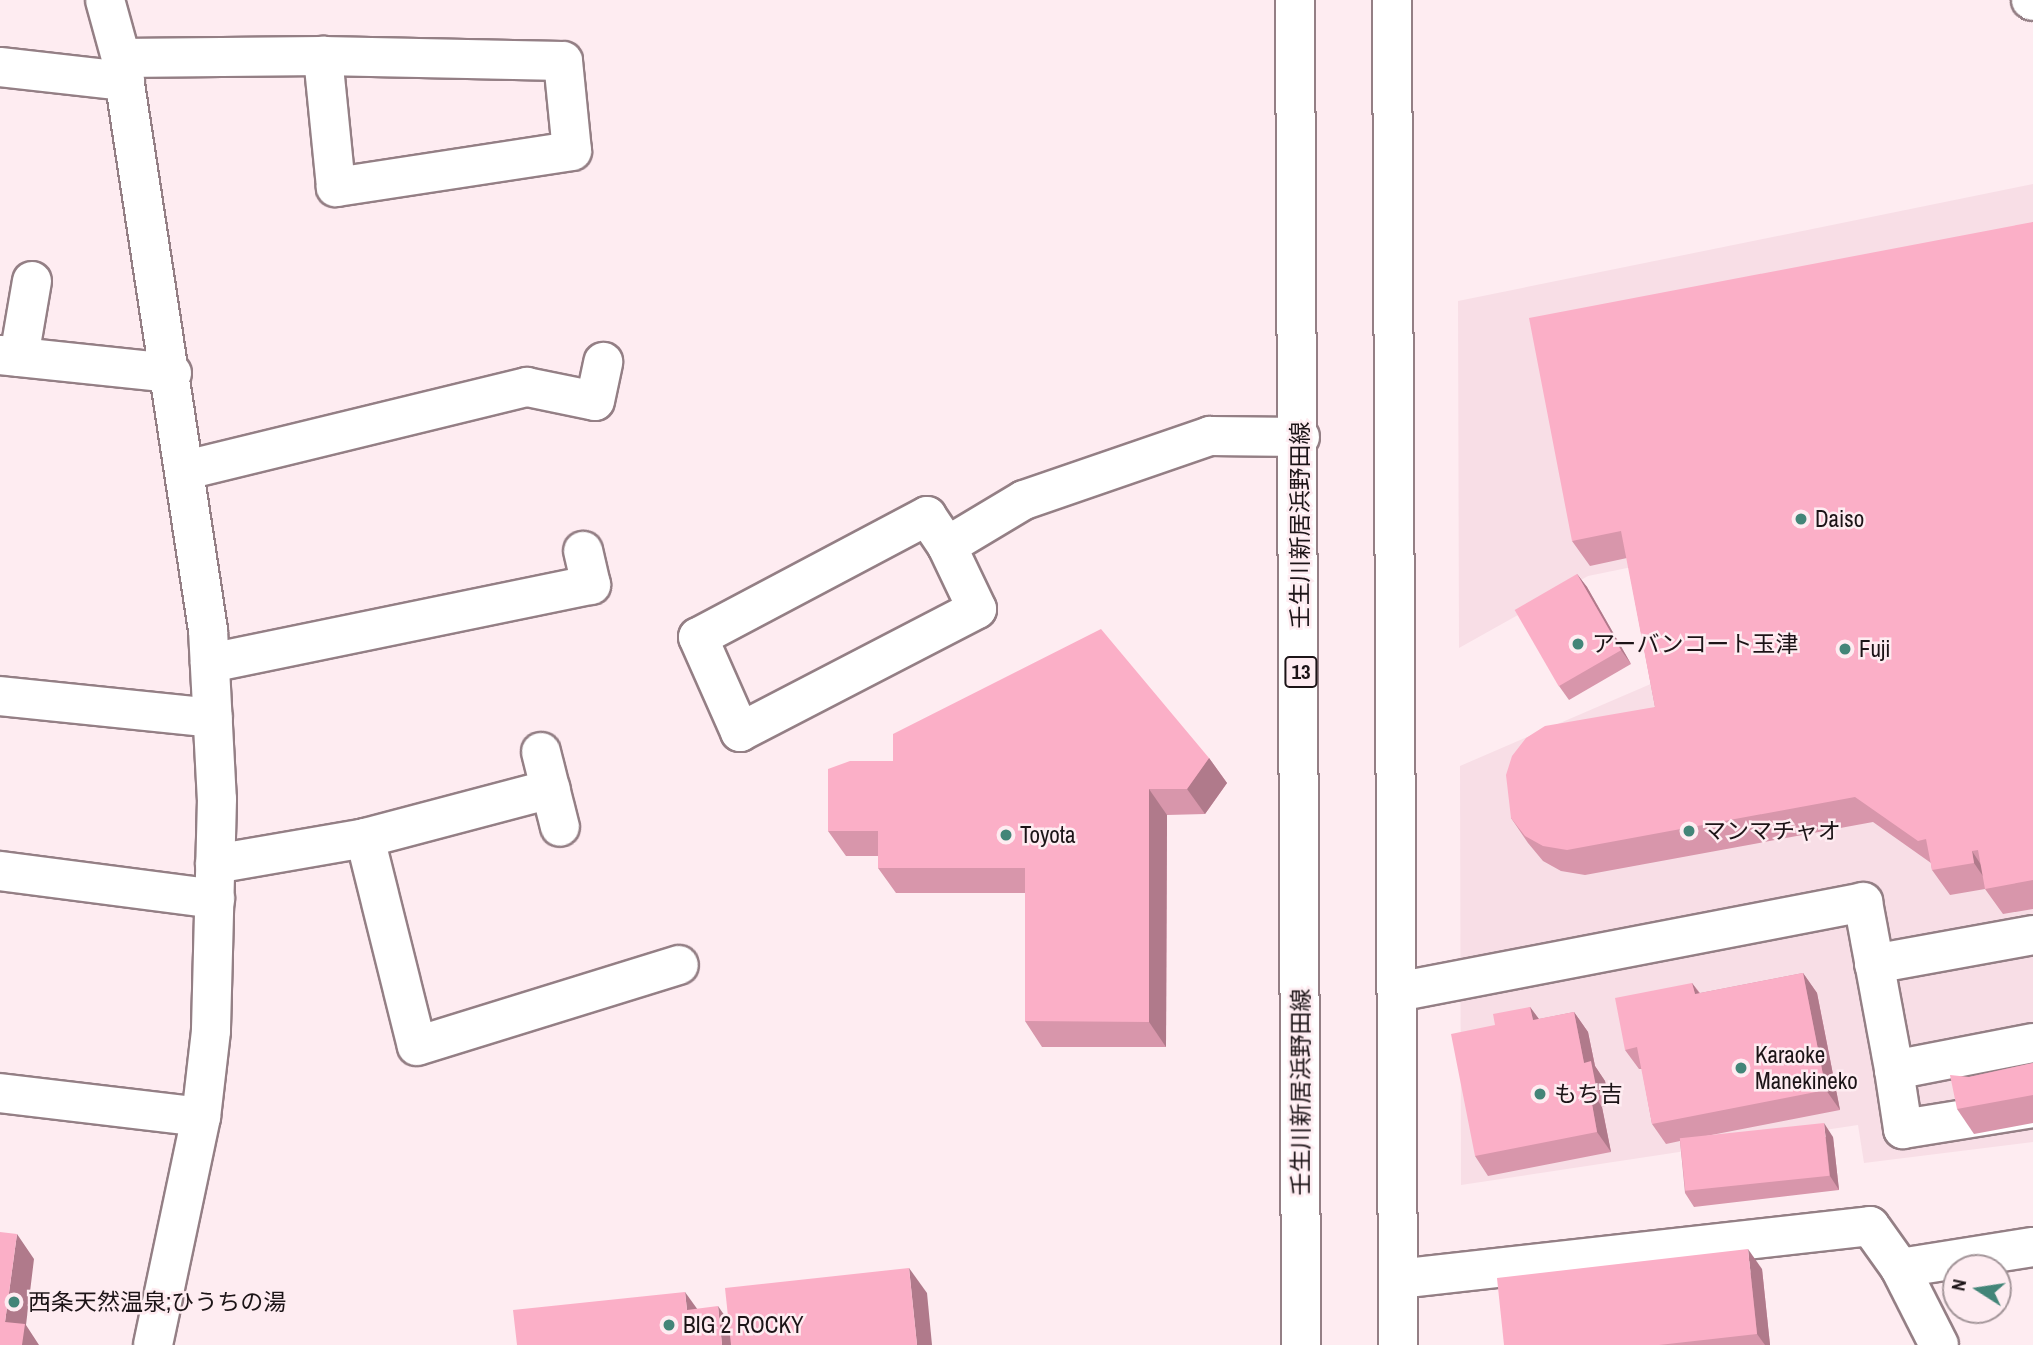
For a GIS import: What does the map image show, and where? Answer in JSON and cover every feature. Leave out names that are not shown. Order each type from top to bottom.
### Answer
[{"type":"street","points":[[105,0],[123,69],[172,373],[210,663],[213,718],[215,881],[211,1031],[201,1117],[153,1345]]},
{"type":"street","name":"壬生川新居浜野田線","points":[[1296,0],[1300,437],[1301,1345]]},
{"type":"street","points":[[1392,0],[1398,1345]]},
{"type":"street","points":[[0,68],[123,69],[323,56],[563,61],[572,151],[336,187],[323,56]]},
{"type":"street","points":[[32,281],[10,356],[172,373]]},
{"type":"street","points":[[186,470],[527,387],[595,401],[603,362]]},
{"type":"street","points":[[947,546],[1024,500],[1210,436],[1300,437]]},
{"type":"street","points":[[928,516],[947,546],[978,609],[740,732],[698,637],[928,516]]},
{"type":"street","points":[[210,663],[591,585],[583,551]]},
{"type":"street","points":[[0,696],[213,718]]},
{"type":"street","points":[[541,752],[560,827]]},
{"type":"street","points":[[0,871],[215,881],[551,789]]},
{"type":"street","points":[[365,838],[417,1046],[679,965]]},
{"type":"street","points":[[1397,992],[1863,902],[1903,1129],[2033,1108]]},
{"type":"street","points":[[1874,964],[2033,935]]},
{"type":"street","points":[[1894,1070],[2033,1043]]},
{"type":"street","points":[[0,1093],[201,1117]]},
{"type":"street","points":[[1398,1279],[1870,1226],[1900,1268],[1939,1345]]},
{"type":"street","points":[[1900,1268],[2033,1247]]},
{"type":"shaded area","points":[[2033,184],[2033,1142],[1864,1163],[1858,1125],[1461,1185],[1460,766],[1660,680],[1637,566],[1588,576],[1459,648],[1458,301]]},
{"type":"building","name":"Fuji","points":[[2033,222],[2033,880],[1985,889],[1978,850],[1972,851],[1974,863],[1932,870],[1926,839],[1918,841],[1855,797],[1567,850],[1543,846],[1525,836],[1511,818],[1506,775],[1512,756],[1526,738],[1545,726],[1655,707],[1621,531],[1572,541],[1529,318]]},
{"type":"building","name":"アーバンコート玉津","points":[[1577,574],[1621,650],[1559,686],[1515,610]]},
{"type":"building","name":"Toyota","points":[[1101,629],[1209,758],[1187,789],[1149,789],[1149,1022],[1025,1021],[1025,868],[878,868],[878,831],[828,831],[828,769],[850,761],[893,761],[893,734]]},
{"type":"building","name":"Karaoke Manekineko","points":[[1803,973],[1826,1090],[1652,1124],[1637,1047],[1625,1050],[1615,998],[1692,983],[1695,994]]},
{"type":"building","name":"もち吉","points":[[1530,1007],[1533,1020],[1574,1012],[1584,1063],[1591,1061],[1596,1086],[1589,1087],[1597,1132],[1475,1156],[1451,1034],[1495,1025],[1493,1014]]},
{"type":"building","points":[[2033,1063],[2033,1095],[1957,1109],[1950,1075],[1969,1077]]},
{"type":"building","points":[[1824,1123],[1830,1176],[1685,1191],[1680,1138]]},
{"type":"building","points":[[0,1232],[17,1234],[5,1322],[25,1324],[22,1345],[0,1345]]},
{"type":"building","points":[[1748,1249],[1757,1334],[1659,1345],[1504,1345],[1497,1278]]},
{"type":"building","points":[[909,1268],[917,1345],[731,1345],[725,1288]]},
{"type":"building","points":[[685,1292],[687,1310],[718,1306],[722,1345],[517,1345],[513,1310]]},
{"type":"place","name":"Daiso","points":[[1801,519]]},
{"type":"place","name":"アーバンコート玉津","points":[[1578,644]]},
{"type":"place","name":"Fuji","points":[[1845,649]]},
{"type":"place","name":"マンマチャオ","points":[[1689,831]]},
{"type":"place","name":"Toyota","points":[[1006,835]]},
{"type":"place","name":"Karaoke Manekineko","points":[[1741,1068]]},
{"type":"place","name":"もち吉","points":[[1540,1094]]},
{"type":"place","name":"西条天然温泉;ひうちの湯","points":[[14,1302]]},
{"type":"place","name":"BIG 2 ROCKY","points":[[669,1325]]}]
